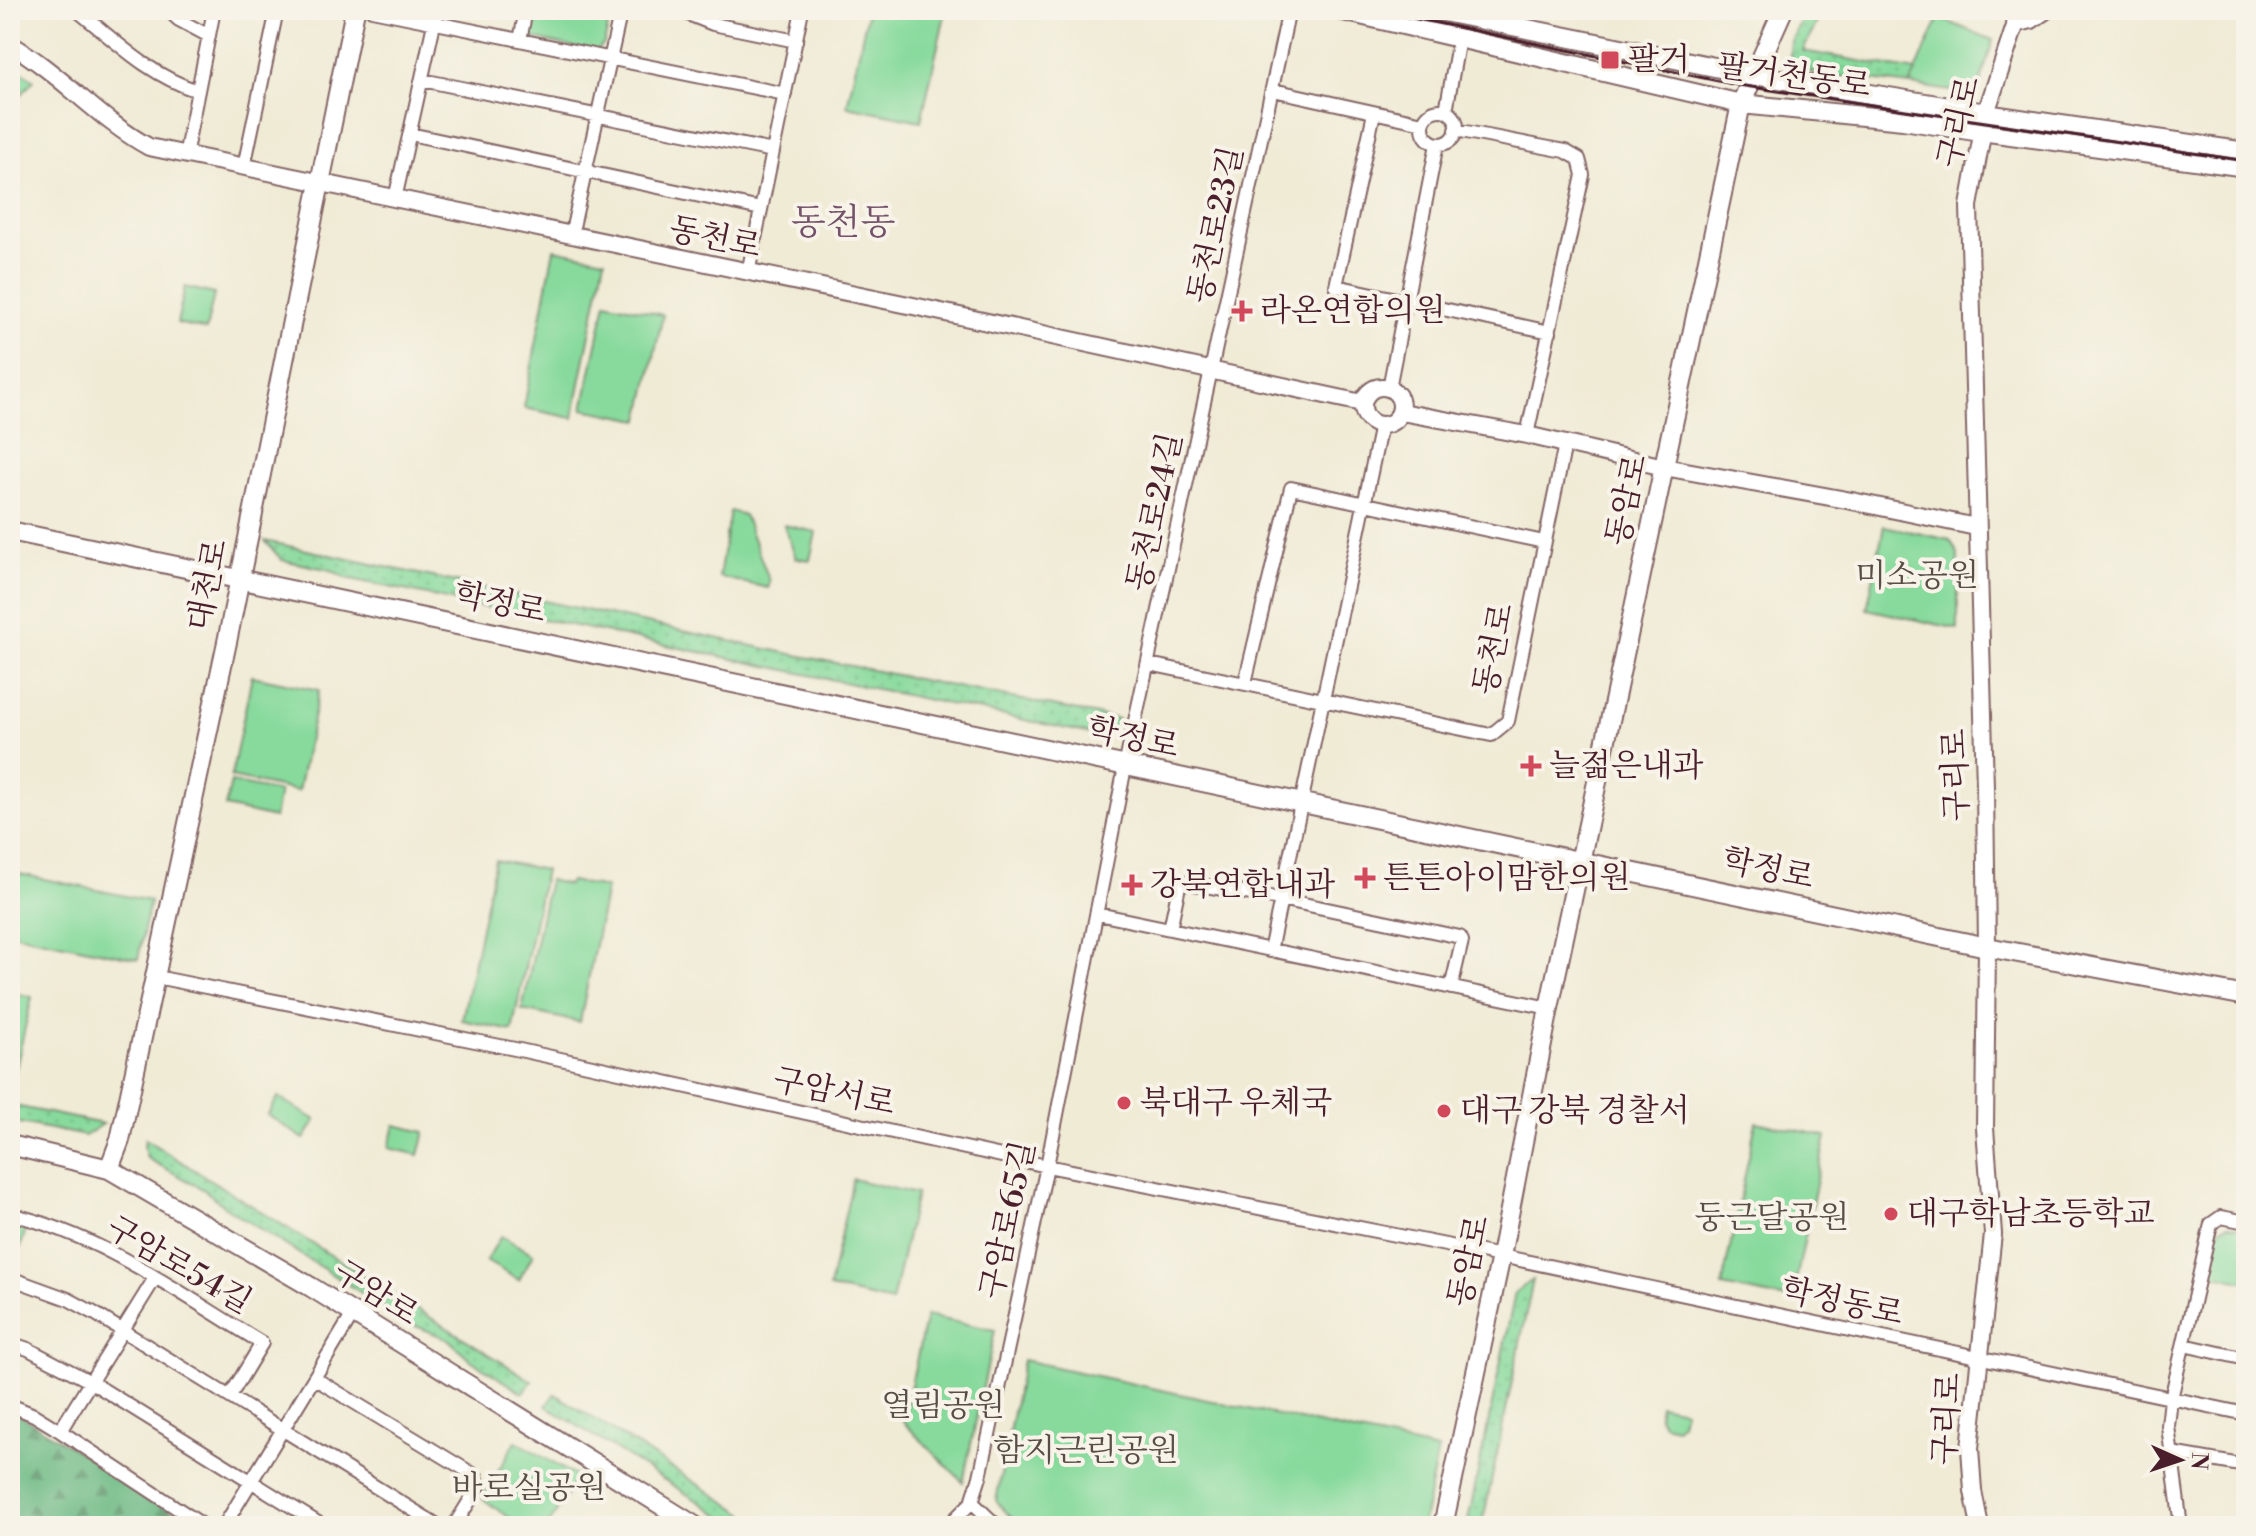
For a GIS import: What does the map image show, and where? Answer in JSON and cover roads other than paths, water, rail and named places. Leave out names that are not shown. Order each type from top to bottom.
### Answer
[{"type":"main road","name":"대천로","points":[[109,1169],[120,1140],[156,977],[355,10]]},
{"type":"main road","name":"팔거천동로","points":[[1339,10],[1741,104],[1903,120],[1981,132]]},
{"type":"main road","name":"팔거천동로","points":[[1434,10],[1754,75],[1986,113]]},
{"type":"main road","name":"동암로","points":[[1443,1526],[1501,1256],[1580,859],[1741,104],[1783,10]]},
{"type":"main road","name":"학정로","points":[[10,531],[1987,947],[2246,996]]},
{"type":"main road","name":"구암로","points":[[10,1145],[109,1169],[184,1211],[695,1526]]},
{"type":"street","points":[[77,10],[154,72],[198,91]]},
{"type":"street","points":[[168,10],[179,20],[209,36]]},
{"type":"street","points":[[185,156],[214,10]]},
{"type":"street","points":[[244,167],[277,10]]},
{"type":"street","points":[[372,10],[436,17],[611,61],[785,94]]},
{"type":"street","points":[[520,40],[526,10]]},
{"type":"street","points":[[571,236],[621,10]]},
{"type":"street","points":[[678,10],[713,24],[796,41]]},
{"type":"street","points":[[748,273],[802,10]]},
{"type":"street","name":"동천로23길","points":[[1212,372],[1238,235],[1289,10]]},
{"type":"street","name":"구리로","points":[[1980,1526],[1973,1491],[1970,1448],[1993,1234],[1985,1128],[1987,947],[1969,206],[1981,132],[2016,18],[2032,22],[2050,10]]},
{"type":"street","points":[[395,199],[436,17]]},
{"type":"street","points":[[1446,111],[1459,38]]},
{"type":"street","name":"동천로","points":[[10,44],[35,59],[127,134],[149,147],[1362,403]]},
{"type":"street","points":[[422,80],[773,151]]},
{"type":"street","points":[[1273,90],[1423,123]]},
{"type":"street","points":[[1446,111],[1456,121],[1456,130],[1449,141],[1437,144],[1427,139],[1423,123],[1432,112],[1446,111]]},
{"type":"street","points":[[1374,113],[1336,286],[1550,332]]},
{"type":"street","name":"팔거천동로","points":[[1986,113],[2246,151]]},
{"type":"street","points":[[1456,130],[1565,151],[1579,159],[1583,175],[1527,435]]},
{"type":"street","name":"팔거천동로","points":[[1981,132],[2246,168]]},
{"type":"street","points":[[410,134],[761,209]]},
{"type":"street","points":[[1389,388],[1437,144]]},
{"type":"street","name":"동천로24길","points":[[1125,767],[1212,372]]},
{"type":"street","points":[[1373,388],[1389,388],[1400,399],[1401,412],[1393,422],[1375,424],[1365,416],[1362,403],[1373,388]]},
{"type":"street","points":[[1401,412],[1976,527]]},
{"type":"street","points":[[1270,951],[1381,425]]},
{"type":"street","name":"동천로","points":[[1321,699],[1491,735],[1500,730],[1508,721],[1565,444]]},
{"type":"street","points":[[1245,683],[1291,488],[1544,542]]},
{"type":"street","points":[[1149,664],[1321,699]]},
{"type":"street","name":"구암로65길","points":[[948,1526],[972,1502],[980,1477],[1047,1166],[1125,767]]},
{"type":"street","points":[[1170,929],[1179,886],[1183,882],[1280,899],[1460,937],[1462,941],[1451,988]]},
{"type":"street","points":[[1098,914],[1549,1008]]},
{"type":"street","name":"구암서로","points":[[156,977],[531,1052],[1047,1166],[1501,1256]]},
{"type":"street","name":"구암로54길","points":[[10,1214],[98,1246],[262,1343],[230,1396]]},
{"type":"street","points":[[2181,1526],[2168,1426],[2171,1399],[2211,1224],[2221,1217],[2246,1222]]},
{"type":"street","name":"학정동로","points":[[1501,1256],[2246,1414]]},
{"type":"street","points":[[10,1278],[68,1299],[124,1331],[439,1526]]},
{"type":"street","points":[[60,1431],[155,1278]]},
{"type":"street","points":[[224,1526],[353,1314]]},
{"type":"street","points":[[10,1343],[39,1354],[91,1382],[323,1526]]},
{"type":"street","points":[[2184,1345],[2246,1359]]},
{"type":"street","points":[[314,1378],[476,1476],[479,1486],[454,1526]]},
{"type":"street","points":[[10,1405],[60,1431],[204,1526]]},
{"type":"street","points":[[2172,1453],[2245,1470]]},
{"type":"street","points":[[972,1502],[997,1526]]},
{"type":"railway","points":[[1373,10],[1738,85],[2246,161]]},
{"type":"place","name":"팔거","points":[[1610,60]]},
{"type":"place","name":"라온연합의원","points":[[1242,311]]},
{"type":"place","name":"늘젊은내과","points":[[1531,766]]},
{"type":"place","name":"튼튼아이맘한의원","points":[[1365,878]]},
{"type":"place","name":"강북연합내과","points":[[1132,885]]},
{"type":"place","name":"북대구 우체국","points":[[1124,1103]]},
{"type":"place","name":"대구 강북 경찰서","points":[[1444,1111]]},
{"type":"place","name":"대구학남초등학교","points":[[1891,1214]]},
{"type":"district","name":"동천동","points":[[843,223]]},
{"type":"park label","name":"미소공원","points":[[1917,576]]},
{"type":"park label","name":"둥근달공원","points":[[1772,1218]]},
{"type":"park label","name":"열림공원","points":[[943,1406]]},
{"type":"park label","name":"함지근린공원","points":[[1086,1451]]},
{"type":"park label","name":"바로실공원","points":[[529,1488]]}]
